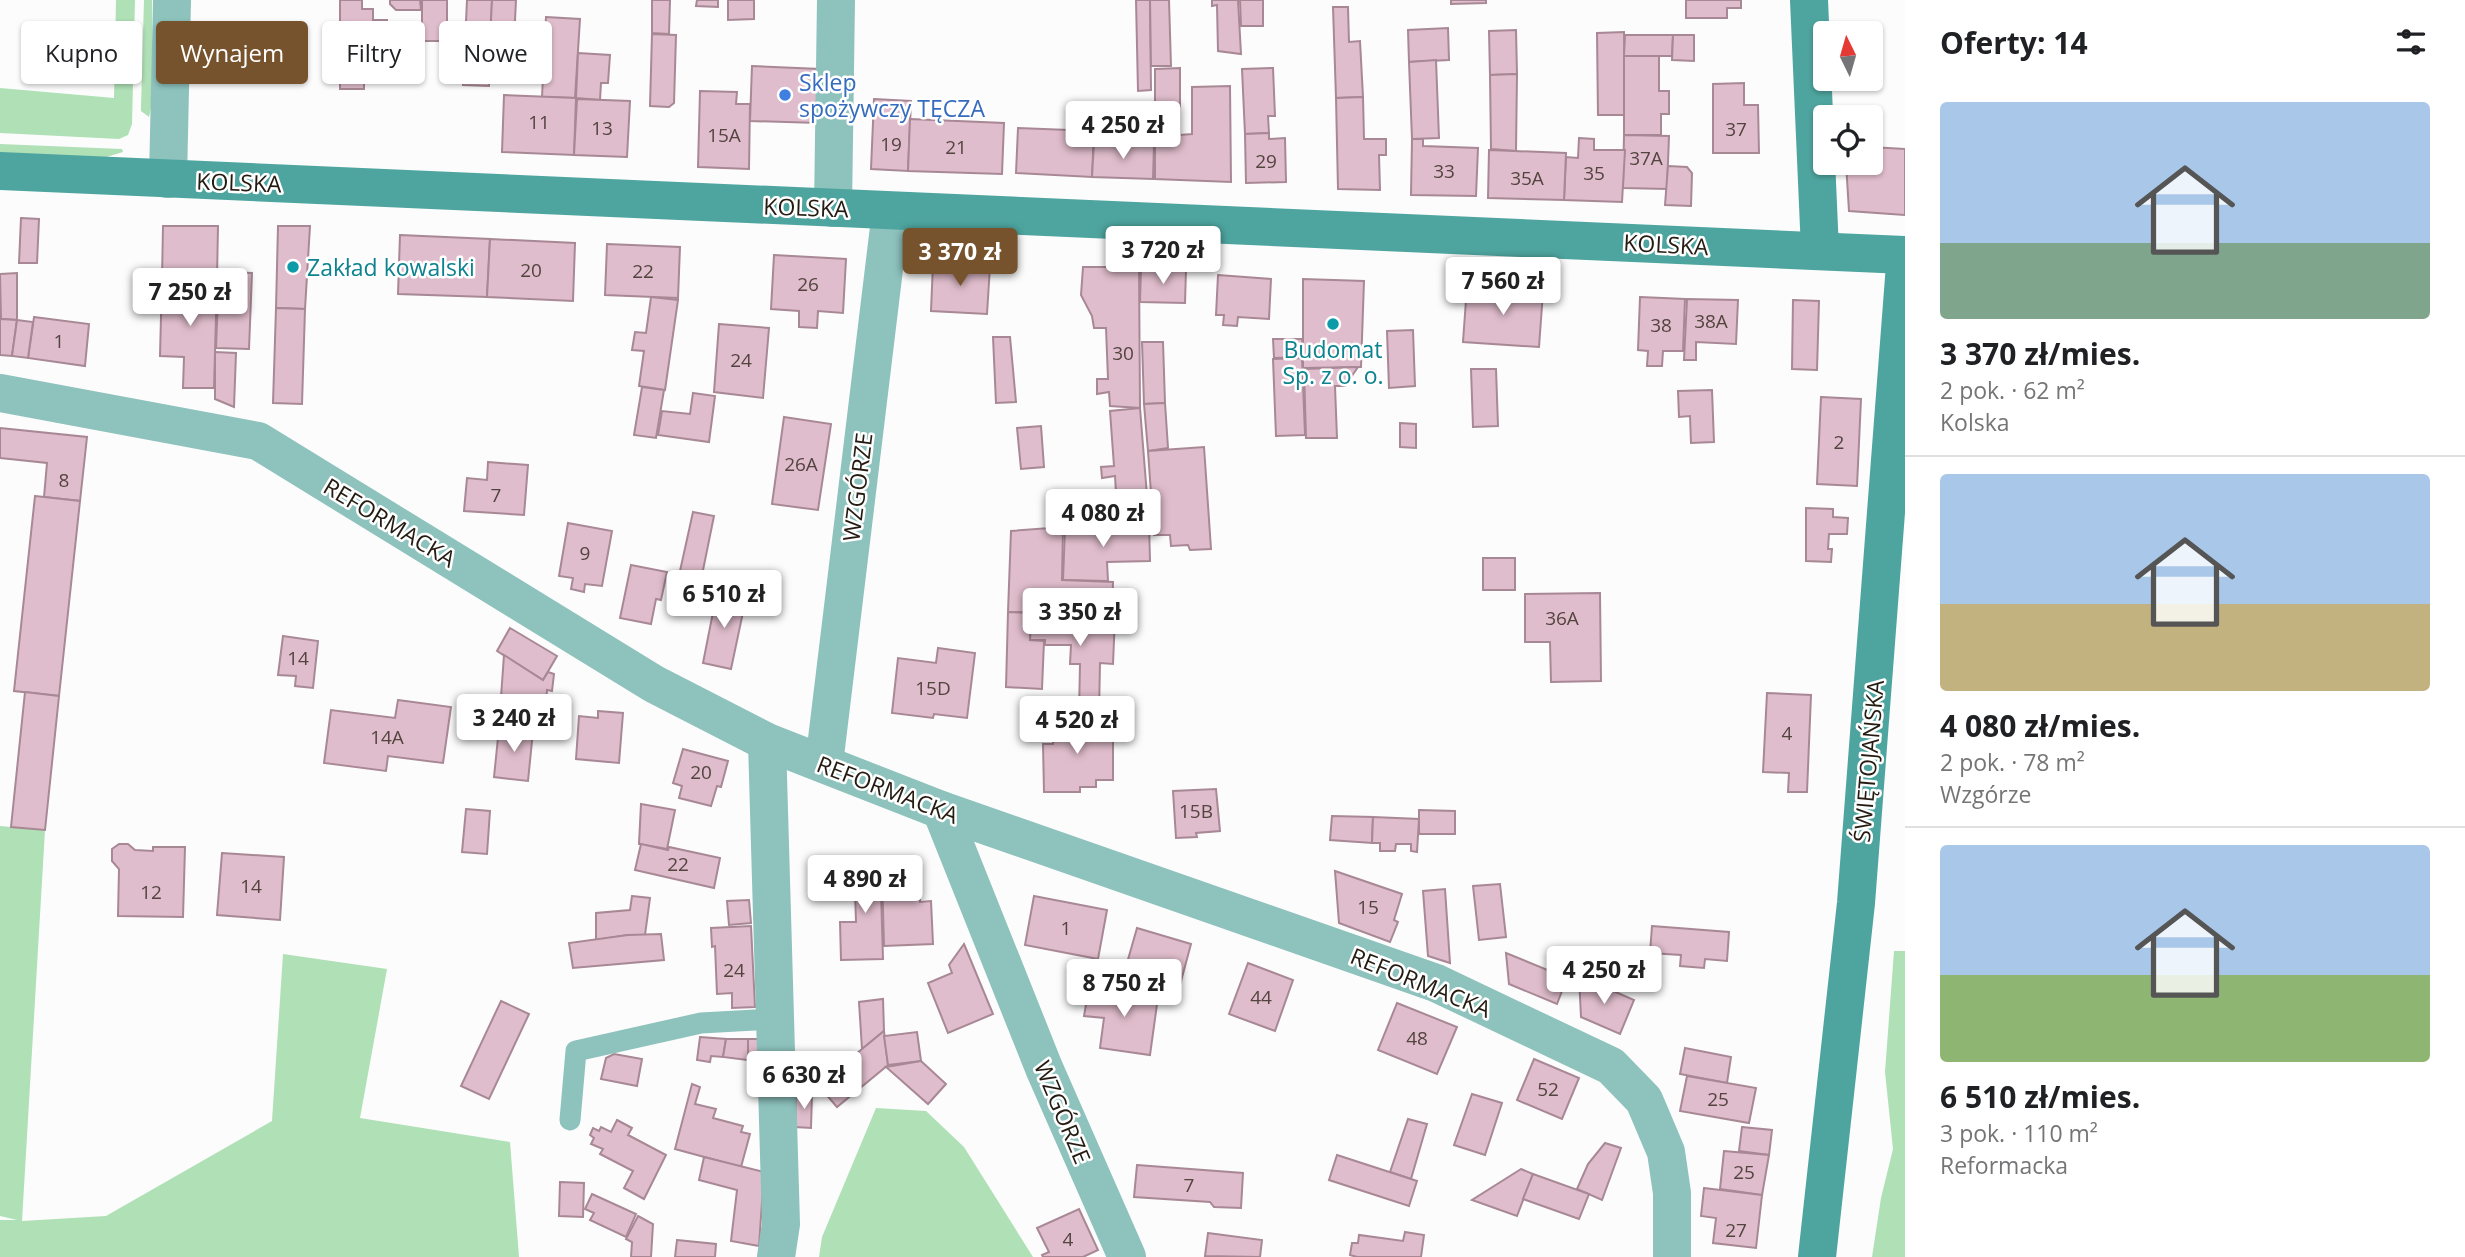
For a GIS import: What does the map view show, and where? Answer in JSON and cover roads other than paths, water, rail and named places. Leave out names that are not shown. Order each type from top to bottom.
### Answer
[{"type":"street","points":[[168,179],[172,0]]},
{"type":"street","points":[[833,208],[836,0]]},
{"type":"street","points":[[1810,0],[1820,250]]},
{"type":"street","name":"KOLSKA","points":[[0,171],[1905,255]]},
{"type":"street","name":"WZGÓRZE","points":[[824,764],[891,211]]},
{"type":"street","name":"ŚWIĘTOJAŃSKA","points":[[1817,1257],[1859,866],[1905,265]]},
{"type":"street","name":"REFORMACKA","points":[[0,393],[258,441],[654,684],[767,742],[941,810],[1436,983],[1611,1066],[1644,1100],[1667,1152],[1672,1193],[1672,1257]]},
{"type":"street","points":[[767,742],[781,1224],[776,1257]]},
{"type":"street","name":"WZGÓRZE","points":[[941,810],[1044,1068],[1127,1257]]},
{"type":"lane","points":[[570,1120],[576,1051],[701,1023],[775,1019]]},
{"type":"place","name":"Sklep spożywczy TĘCZA","points":[[785,95]]},
{"type":"place","name":"Zakład kowalski","points":[[293,267]]},
{"type":"place","name":"Budomat Sp. z o. o.","points":[[1333,324]]}]
